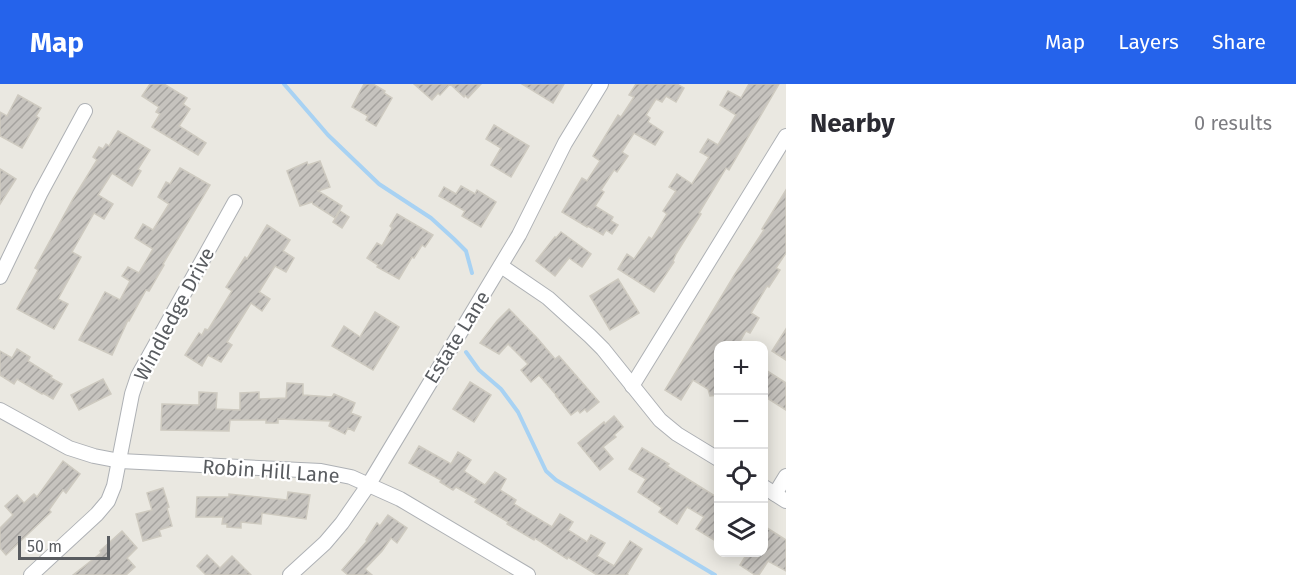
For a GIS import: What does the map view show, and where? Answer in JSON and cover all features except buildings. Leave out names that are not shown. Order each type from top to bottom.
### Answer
[{"type":"street","name":"Estate Lane","points":[[290,575],[326,543],[369,484],[501,266],[565,143],[601,84]]},
{"type":"street","points":[[0,277],[40,194],[85,111]]},
{"type":"street","points":[[632,386],[786,136]]},
{"type":"street","name":"Windledge Drive","points":[[31,575],[108,501],[120,461],[132,394],[138,376],[235,202]]},
{"type":"street","points":[[501,266],[567,314],[603,349],[660,420],[677,434],[714,457]]},
{"type":"street","name":"Robin Hill Lane","points":[[0,410],[69,448],[120,461],[321,471],[351,477],[400,499],[527,575]]},
{"type":"street","points":[[775,494],[786,476]]},
{"type":"waterway","points":[[284,84],[328,135],[379,184],[431,218],[466,251],[472,273]]},
{"type":"waterway","points":[[466,352],[479,370],[501,389],[518,412],[546,471],[556,480],[715,575]]}]
